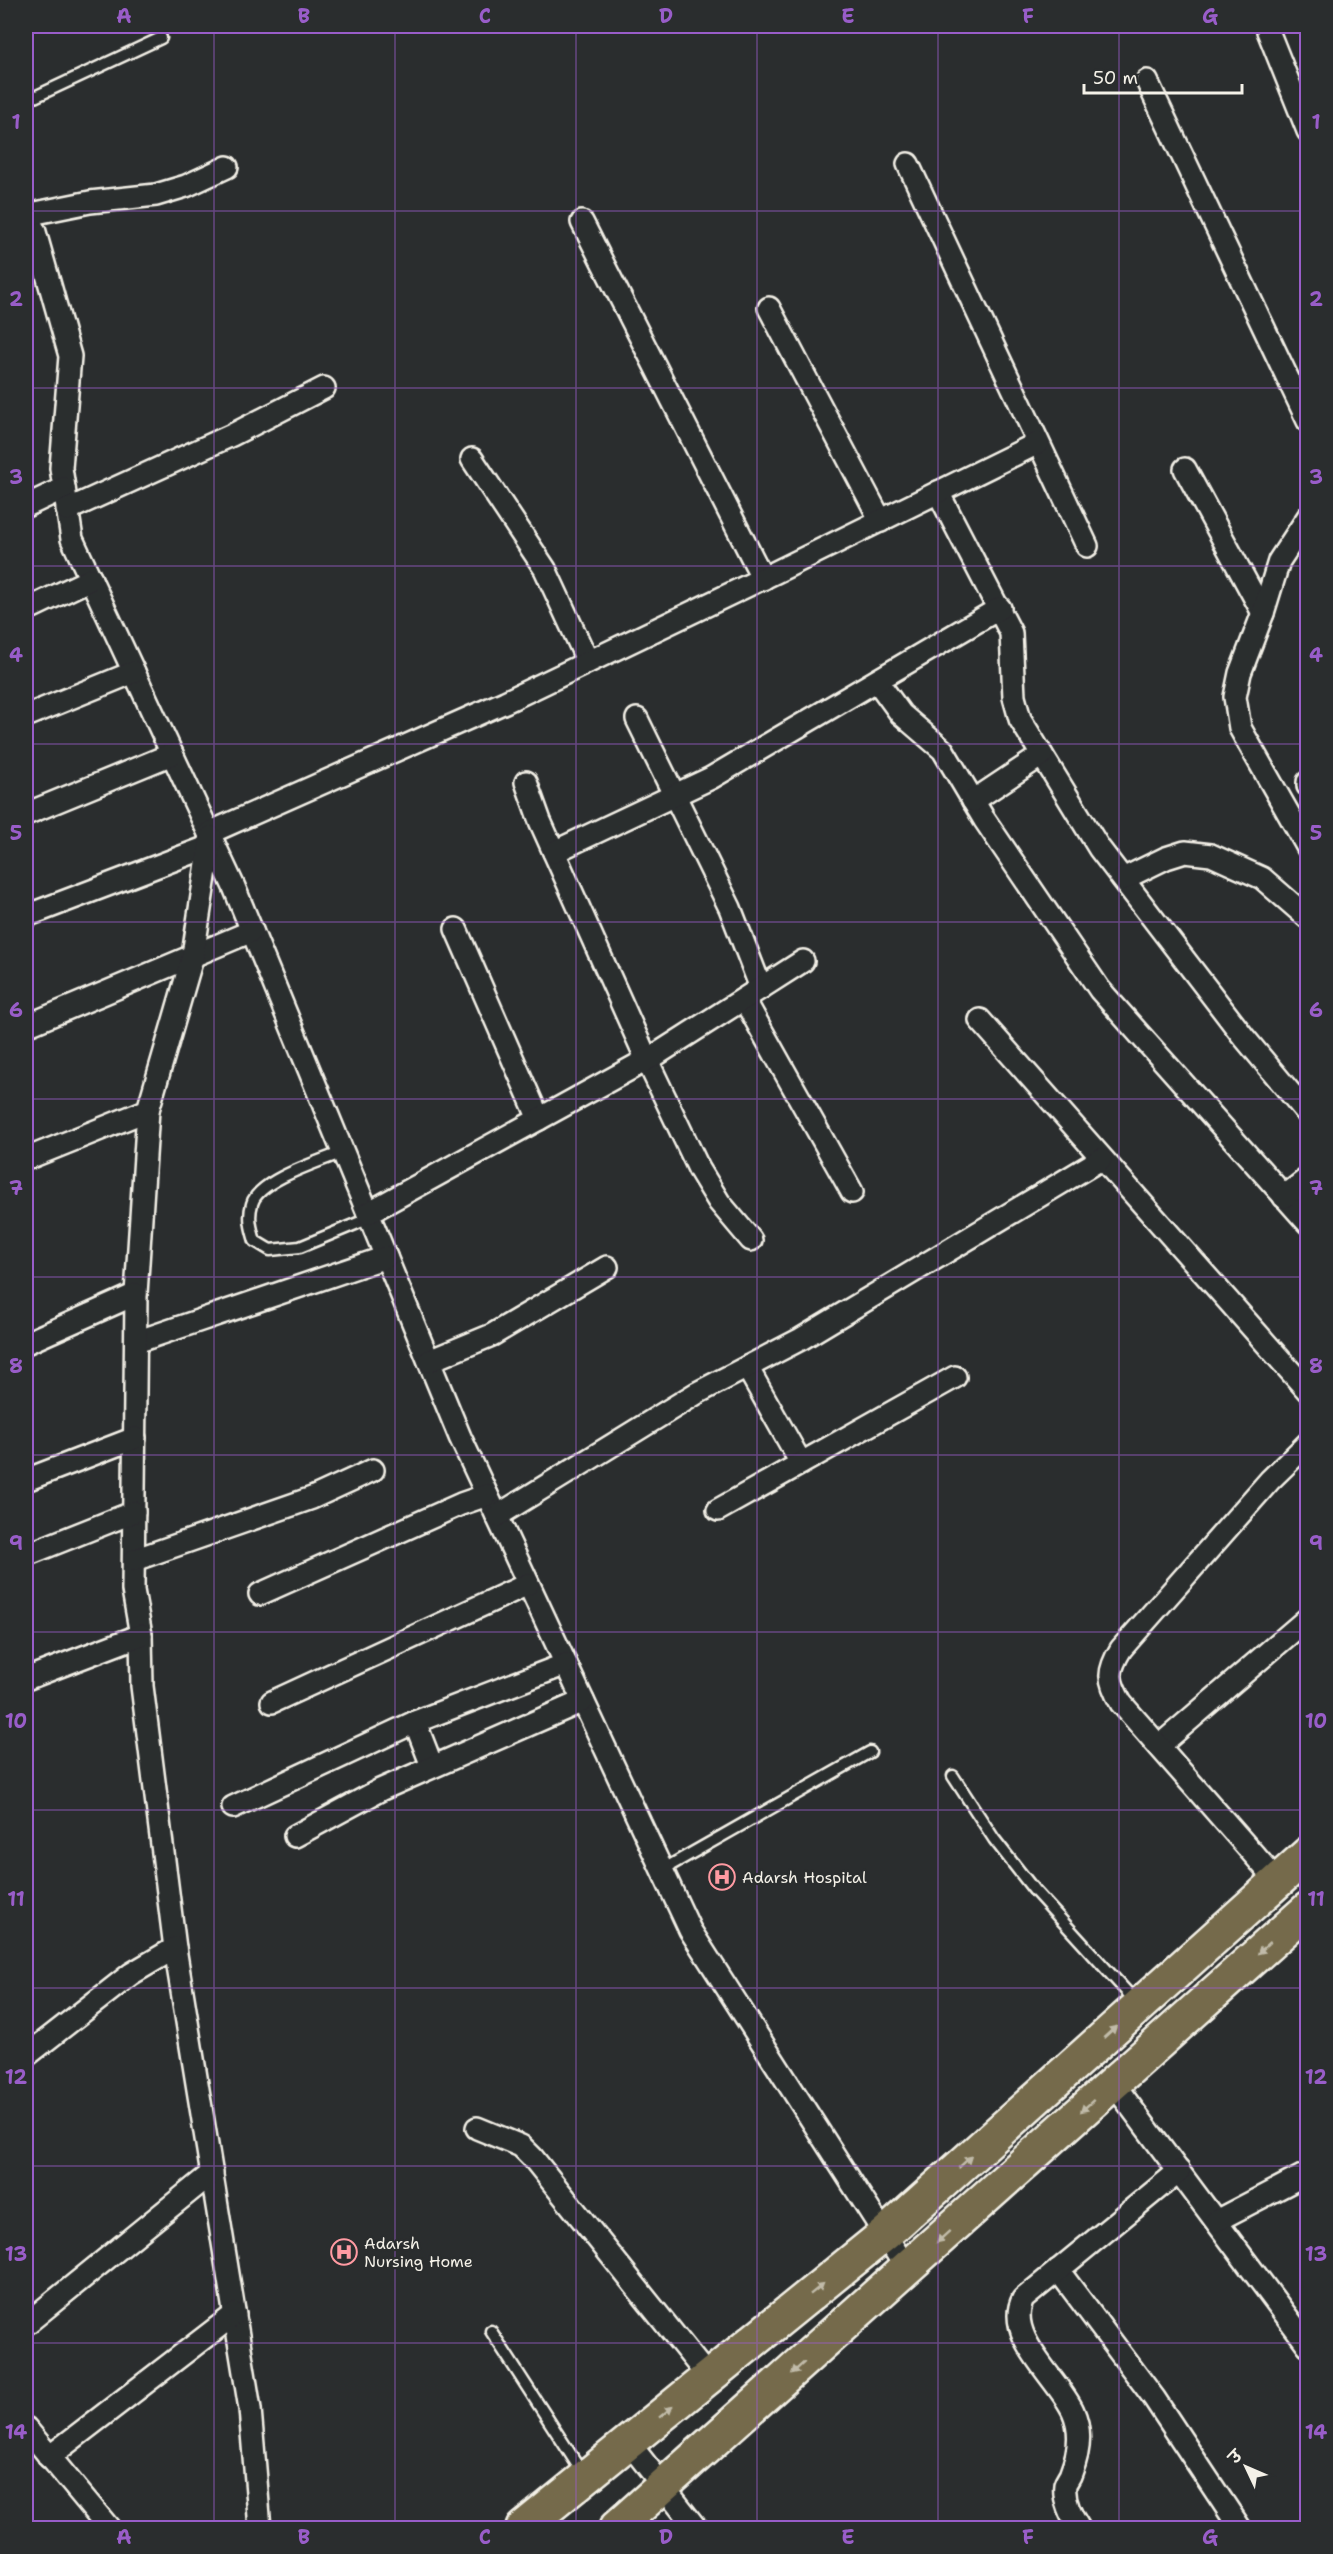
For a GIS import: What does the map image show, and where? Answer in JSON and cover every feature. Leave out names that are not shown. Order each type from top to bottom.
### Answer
[{"type":"main road","points":[[522,2529],[885,2234],[1308,1854]]},
{"type":"main road","points":[[616,2529],[1308,1909]]},
{"type":"street","points":[[1268,31],[1308,131]]},
{"type":"street","points":[[1147,81],[1308,421]]},
{"type":"street","points":[[908,164],[1087,546]]},
{"type":"street","points":[[227,166],[186,186],[156,195],[90,202],[26,214],[35,232],[70,356],[61,468],[72,539],[252,931],[429,1361],[496,1516],[690,1930],[731,1998],[907,2269]]},
{"type":"street","points":[[582,222],[763,579]]},
{"type":"street","points":[[769,308],[881,521]]},
{"type":"street","points":[[67,510],[232,435],[324,388]]},
{"type":"street","points":[[26,916],[210,839],[588,662],[763,579],[1038,442]]},
{"type":"street","points":[[472,459],[545,569],[588,662]]},
{"type":"street","points":[[1185,469],[1263,613]]},
{"type":"street","points":[[26,506],[64,488]]},
{"type":"street","points":[[938,492],[1011,633],[1014,697],[1020,719],[1099,848],[1243,1036],[1308,1114]]},
{"type":"street","points":[[1308,517],[1279,561],[1263,613],[1240,673],[1235,697],[1240,728],[1308,848]]},
{"type":"street","points":[[26,610],[91,579]]},
{"type":"street","points":[[554,852],[711,778],[1000,608]]},
{"type":"street","points":[[26,716],[134,672]]},
{"type":"street","points":[[877,681],[901,714],[943,750],[973,801],[1100,990],[1308,1223]]},
{"type":"street","points":[[637,719],[730,908],[752,994],[852,1192]]},
{"type":"street","points":[[26,814],[172,754]]},
{"type":"street","points":[[973,801],[1041,754]]},
{"type":"street","points":[[526,782],[554,852],[647,1060],[699,1169],[720,1202],[751,1240]]},
{"type":"street","points":[[210,839],[193,955],[148,1110],[136,1294],[133,1590],[141,1635],[142,1686],[175,1948],[250,2409],[260,2529]]},
{"type":"street","points":[[1123,879],[1166,858],[1185,852],[1211,855],[1262,878],[1308,918]]},
{"type":"street","points":[[456,929],[539,1119]]},
{"type":"street","points":[[26,1026],[252,931]]},
{"type":"street","points":[[369,1215],[647,1060],[803,961]]},
{"type":"street","points":[[980,1020],[1308,1391]]},
{"type":"street","points":[[26,1159],[148,1110]]},
{"type":"street","points":[[496,1516],[697,1393],[811,1333],[1101,1159]]},
{"type":"street","points":[[1284,1197],[1308,1178]]},
{"type":"street","points":[[136,1342],[386,1257]]},
{"type":"street","points":[[429,1361],[492,1335],[607,1268]]},
{"type":"street","points":[[26,1343],[136,1294]]},
{"type":"street","points":[[747,1367],[801,1464]]},
{"type":"street","points":[[718,1510],[955,1377]]},
{"type":"street","points":[[26,1480],[135,1438]]},
{"type":"street","points":[[1277,1881],[1121,1703],[1112,1687],[1110,1666],[1121,1649],[1270,1480],[1308,1443]]},
{"type":"street","points":[[134,1560],[312,1498],[373,1470]]},
{"type":"street","points":[[260,1594],[461,1504],[487,1495]]},
{"type":"street","points":[[26,1555],[134,1512]]},
{"type":"street","points":[[272,1702],[528,1584]]},
{"type":"street","points":[[1159,1746],[1308,1618]]},
{"type":"street","points":[[26,1679],[141,1635]]},
{"type":"street","points":[[233,1807],[415,1722],[566,1664]]},
{"type":"street","points":[[295,1836],[380,1790],[583,1701]]},
{"type":"street","points":[[415,1722],[432,1766]]},
{"type":"street","points":[[26,2056],[130,1974],[175,1948]]},
{"type":"street","points":[[1113,2083],[1308,2345]]},
{"type":"street","points":[[477,2128],[521,2146],[533,2157],[708,2378]]},
{"type":"street","points":[[1079,2529],[1066,2503],[1065,2484],[1079,2445],[1073,2410],[1023,2336],[1017,2319],[1017,2310],[1023,2299],[1179,2171]]},
{"type":"street","points":[[26,2324],[212,2173]]},
{"type":"street","points":[[1216,2221],[1308,2173]]},
{"type":"street","points":[[1058,2270],[1154,2398],[1240,2529]]},
{"type":"street","points":[[49,2457],[235,2314]]},
{"type":"street","points":[[26,2428],[109,2529]]},
{"type":"street","points":[[629,2443],[696,2529]]},
{"type":"lane","points":[[26,101],[161,38]]},
{"type":"lane","points":[[343,1152],[289,1174],[268,1187],[252,1201],[249,1221],[255,1241],[270,1250],[300,1247],[369,1215]]},
{"type":"lane","points":[[662,1870],[870,1752]]},
{"type":"lane","points":[[953,1776],[994,1839],[1034,1890],[1139,2005]]},
{"type":"lane","points":[[491,2331],[586,2477]]},
{"type":"place","name":"Adarsh Hospital","points":[[722,1877]]},
{"type":"place","name":"Adarsh Nursing Home","points":[[344,2252]]}]
